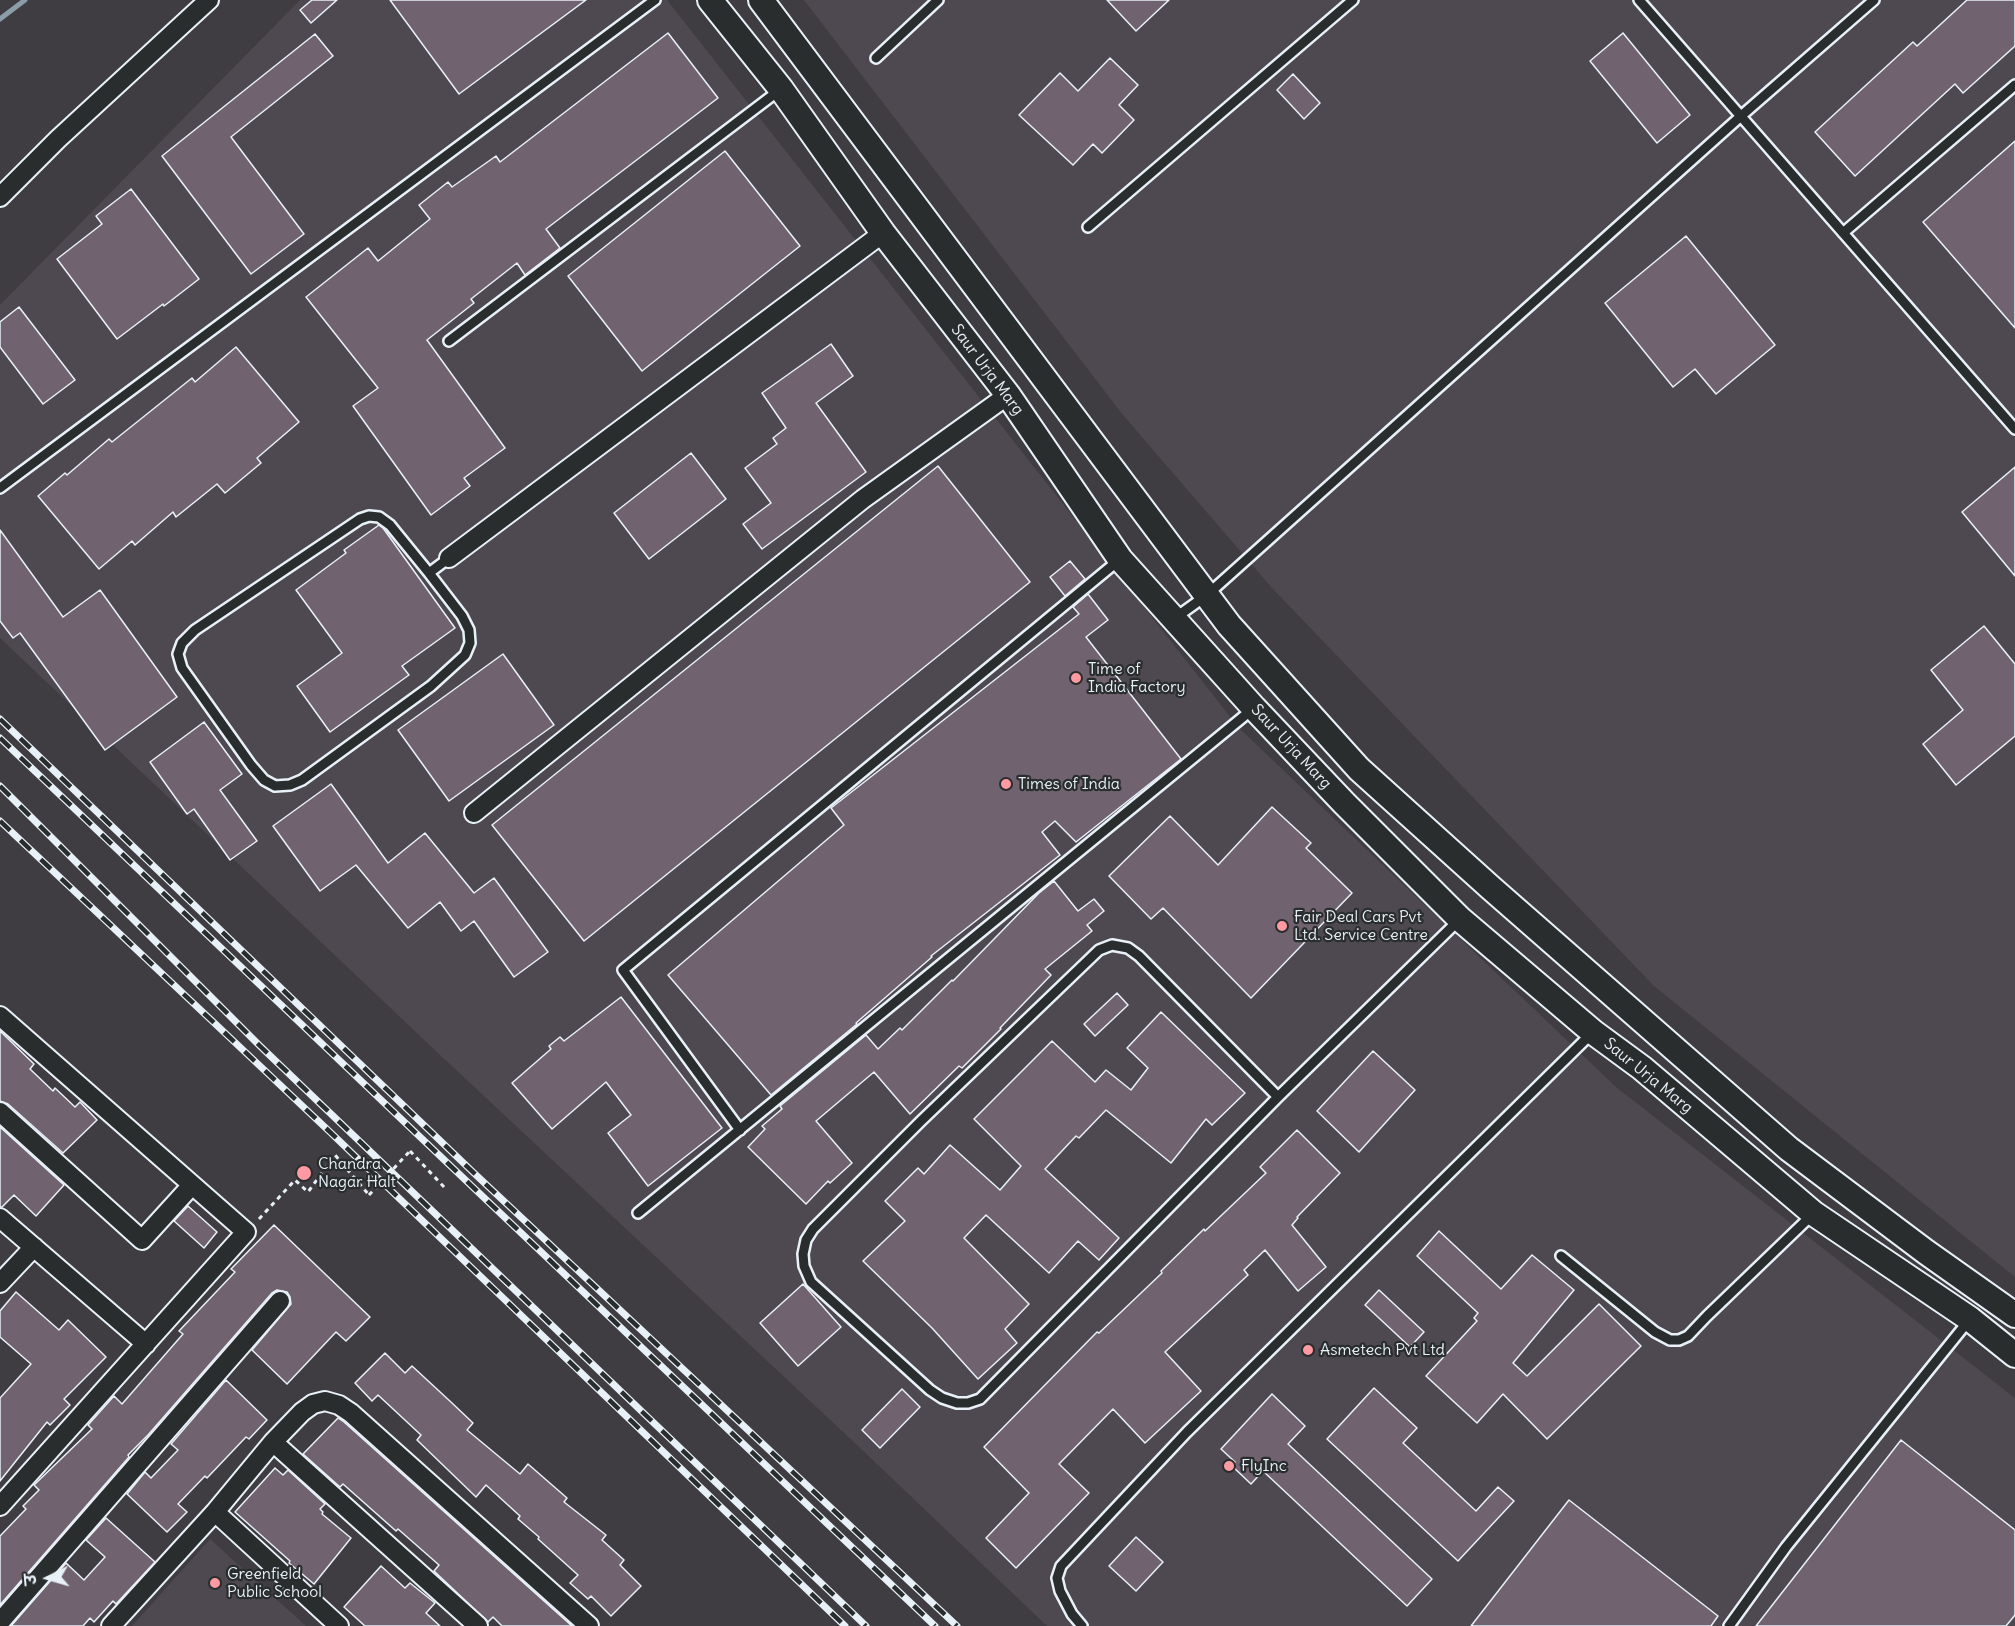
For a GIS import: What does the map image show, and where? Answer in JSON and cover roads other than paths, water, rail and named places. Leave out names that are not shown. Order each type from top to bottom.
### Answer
[{"type":"street","points":[[0,196],[58,139],[209,0]]},
{"type":"street","name":"Saur Urja Marg","points":[[710,0],[781,89],[883,233],[1008,395],[1120,559],[1254,708],[1344,803],[1460,919],[1593,1032],[1642,1068],[1813,1213],[1970,1319],[2015,1355]]},
{"type":"street","points":[[761,0],[1229,625],[1359,769],[1789,1149],[1926,1252],[2015,1315]]},
{"type":"street","points":[[449,558],[883,233]]},
{"type":"street","points":[[474,813],[863,499],[1008,395]]},
{"type":"street","points":[[0,1016],[246,1233],[0,1506]]},
{"type":"street","points":[[0,1112],[141,1240],[192,1185]]},
{"type":"street","points":[[0,1218],[146,1344]]},
{"type":"street","points":[[0,1283],[34,1247]]},
{"type":"street","points":[[0,1622],[280,1301]]},
{"type":"street","points":[[111,1626],[216,1512],[273,1442],[302,1412],[313,1404],[325,1401],[339,1405],[351,1413],[589,1626]]},
{"type":"street","points":[[273,1442],[478,1626]]},
{"type":"street","points":[[216,1512],[339,1626]]},
{"type":"lane","points":[[0,488],[655,0]]},
{"type":"lane","points":[[876,58],[938,0]]},
{"type":"lane","points":[[1088,227],[1353,0]]},
{"type":"lane","points":[[1639,0],[2015,429]]},
{"type":"lane","points":[[1175,618],[1207,595],[1740,116],[1874,0]]},
{"type":"lane","points":[[1843,233],[2015,85]]},
{"type":"lane","points":[[449,341],[781,89]]},
{"type":"lane","points":[[369,516],[379,517],[390,525],[429,573],[462,616],[469,630],[470,643],[465,655],[431,686],[302,780],[290,785],[275,786],[264,780],[250,765],[182,668],[178,654],[182,643],[195,630],[360,519],[369,516]]},
{"type":"lane","points":[[429,573],[449,558]]},
{"type":"lane","points":[[740,1130],[623,970],[1120,559]]},
{"type":"lane","points":[[638,1213],[1254,708]]},
{"type":"lane","points":[[1278,1097],[1139,956],[1128,948],[1112,945],[1099,950],[921,1121],[813,1229],[806,1240],[803,1254],[804,1266],[812,1282],[930,1390],[942,1398],[957,1403],[968,1403],[980,1399],[1278,1097],[1460,919]]},
{"type":"lane","points":[[1082,1626],[1072,1614],[1060,1591],[1058,1578],[1061,1566],[1187,1432],[1593,1032]]},
{"type":"lane","points":[[1561,1256],[1655,1332],[1670,1340],[1679,1340],[1688,1336],[1813,1213]]},
{"type":"lane","points":[[1729,1626],[1786,1547],[1970,1319]]},
{"type":"waterway","points":[[0,19],[25,0]]},
{"type":"railway","points":[[0,719],[476,1175],[957,1626]]},
{"type":"railway","points":[[0,738],[935,1626]]},
{"type":"railway","points":[[0,786],[260,1046],[866,1626]]},
{"type":"railway","points":[[0,821],[330,1132],[845,1626]]},
{"type":"place","name":"Time of India Factory","points":[[1076,678]]},
{"type":"place","name":"Times of India","points":[[1006,784]]},
{"type":"place","name":"Fair Deal Cars Pvt Ltd. Service Centre","points":[[1282,926]]},
{"type":"place","name":"Chandra Nagar Halt","points":[[304,1173]]},
{"type":"place","name":"Asmetech Pvt Ltd","points":[[1308,1350]]},
{"type":"place","name":"FlyInc","points":[[1229,1466]]},
{"type":"place","name":"Greenfield Public School","points":[[215,1583]]}]
